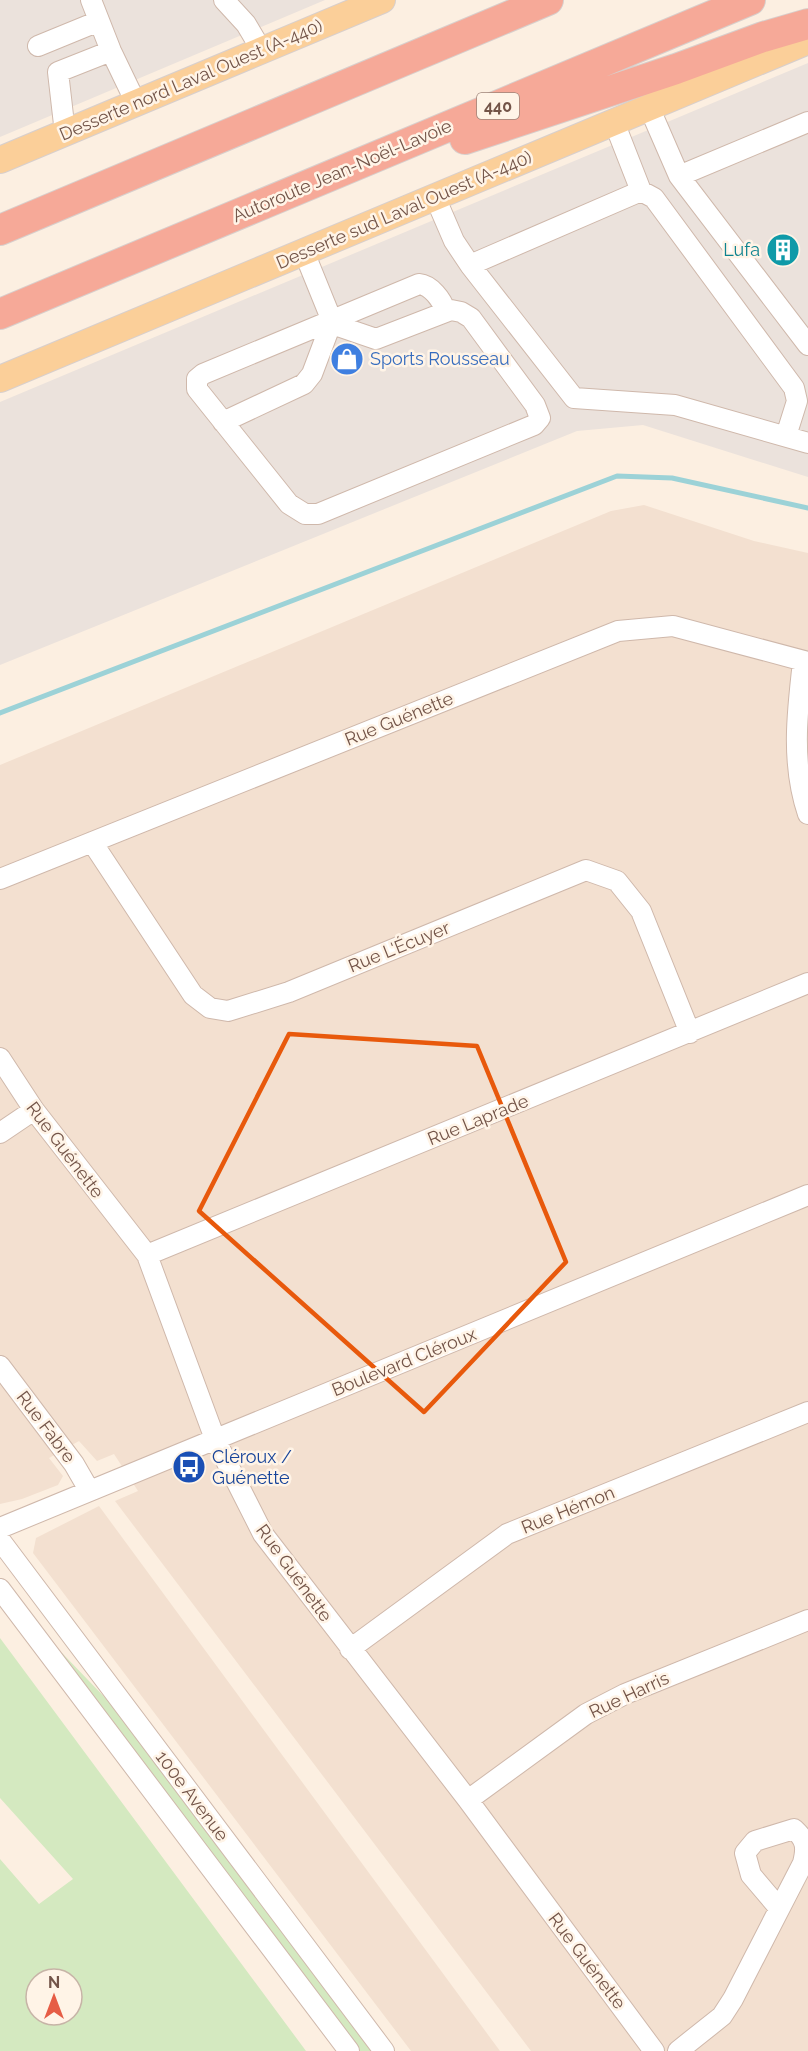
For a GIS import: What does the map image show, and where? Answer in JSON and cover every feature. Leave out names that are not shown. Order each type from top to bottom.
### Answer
[{"type":"highway","points":[[360,79],[502,0]]},
{"type":"highway","points":[[0,230],[548,0]]},
{"type":"highway","name":"Autoroute Jean-Noël-Lavoie","points":[[0,315],[750,0]]},
{"type":"highway","points":[[245,211],[676,69],[763,37],[808,24]]},
{"type":"main road","name":"Desserte nord Laval Ouest (A-440)","points":[[0,160],[382,0]]},
{"type":"main road","name":"Desserte sud Laval Ouest (A-440)","points":[[0,379],[808,41]]},
{"type":"street","points":[[91,0],[111,51],[136,103]]},
{"type":"street","points":[[224,0],[246,24],[262,51]]},
{"type":"street","points":[[38,46],[99,21]]},
{"type":"street","points":[[64,133],[58,72],[111,51]]},
{"type":"street","points":[[649,107],[679,176],[808,345]]},
{"type":"street","points":[[614,122],[641,191],[654,198],[794,388],[797,400],[786,436]]},
{"type":"street","points":[[679,176],[808,122]]},
{"type":"street","points":[[470,265],[641,191]]},
{"type":"street","points":[[435,197],[450,232],[470,265],[574,398],[663,403],[808,442]]},
{"type":"street","points":[[304,252],[332,321],[341,327],[376,339],[445,310],[461,312],[476,324],[538,409],[540,418],[534,425],[310,516],[289,504],[197,389],[197,379],[332,321],[422,284],[440,300],[445,310]]},
{"type":"street","points":[[224,422],[304,384],[312,374],[332,321]]},
{"type":"street","name":"Rue Guénette","points":[[0,879],[618,631],[673,626],[806,662]]},
{"type":"street","points":[[806,662],[796,725],[798,765],[808,814]]},
{"type":"street","name":"Rue L'Écuyer","points":[[92,842],[193,995],[210,1008],[228,1011],[289,992],[586,870],[616,881],[641,911],[690,1033]]},
{"type":"street","name":"Rue Laprade","points":[[147,1255],[808,983]]},
{"type":"street","name":"Rue Guénette","points":[[0,1058],[34,1110],[147,1255],[215,1439],[263,1534],[468,1800],[654,2051]]},
{"type":"street","points":[[0,1133],[34,1110]]},
{"type":"street","name":"Boulevard Cléroux","points":[[0,1528],[808,1195]]},
{"type":"street","name":"Rue Fabre","points":[[0,1366],[74,1464],[89,1490]]},
{"type":"street","name":"Rue Hémon","points":[[350,1649],[507,1534],[808,1412]]},
{"type":"street","name":"100e Avenue","points":[[0,1540],[384,2051]]},
{"type":"street","name":"100e Avenue","points":[[0,1589],[348,2051]]},
{"type":"street","name":"Rue Harris","points":[[468,1800],[586,1714],[625,1694],[808,1620]]},
{"type":"street","points":[[678,2051],[722,2016],[779,1908]]},
{"type":"highlighted area","points":[[289,1034],[477,1046],[566,1262],[424,1412],[199,1211]]},
{"type":"shaded area","points":[[0,0],[325,0],[0,137]]},
{"type":"shaded area","points":[[808,63],[808,477],[643,425],[577,431],[0,665],[0,402]]},
{"type":"shaded area","points":[[644,505],[754,541],[808,553],[808,2051],[531,2051],[115,1501],[138,1491],[114,1454],[97,1461],[79,1441],[49,1458],[63,1476],[58,1485],[22,1499],[0,1504],[0,765],[611,511]]},
{"type":"shaded area","points":[[99,1506],[500,2051],[411,2051],[33,1553],[36,1538]]},
{"type":"green space","points":[[0,1638],[306,2051],[0,2051],[0,1859],[39,1904],[73,1879],[0,1798]]},
{"type":"green space","points":[[62,1653],[115,1708],[373,2051],[359,2051],[60,1654]]},
{"type":"waterway","points":[[0,713],[617,476],[672,478],[808,508]]},
{"type":"place","name":"Lufa","points":[[783,250]]},
{"type":"place","name":"Sports Rousseau","points":[[347,359]]},
{"type":"place","name":"Cléroux / Guénette","points":[[189,1467]]}]
